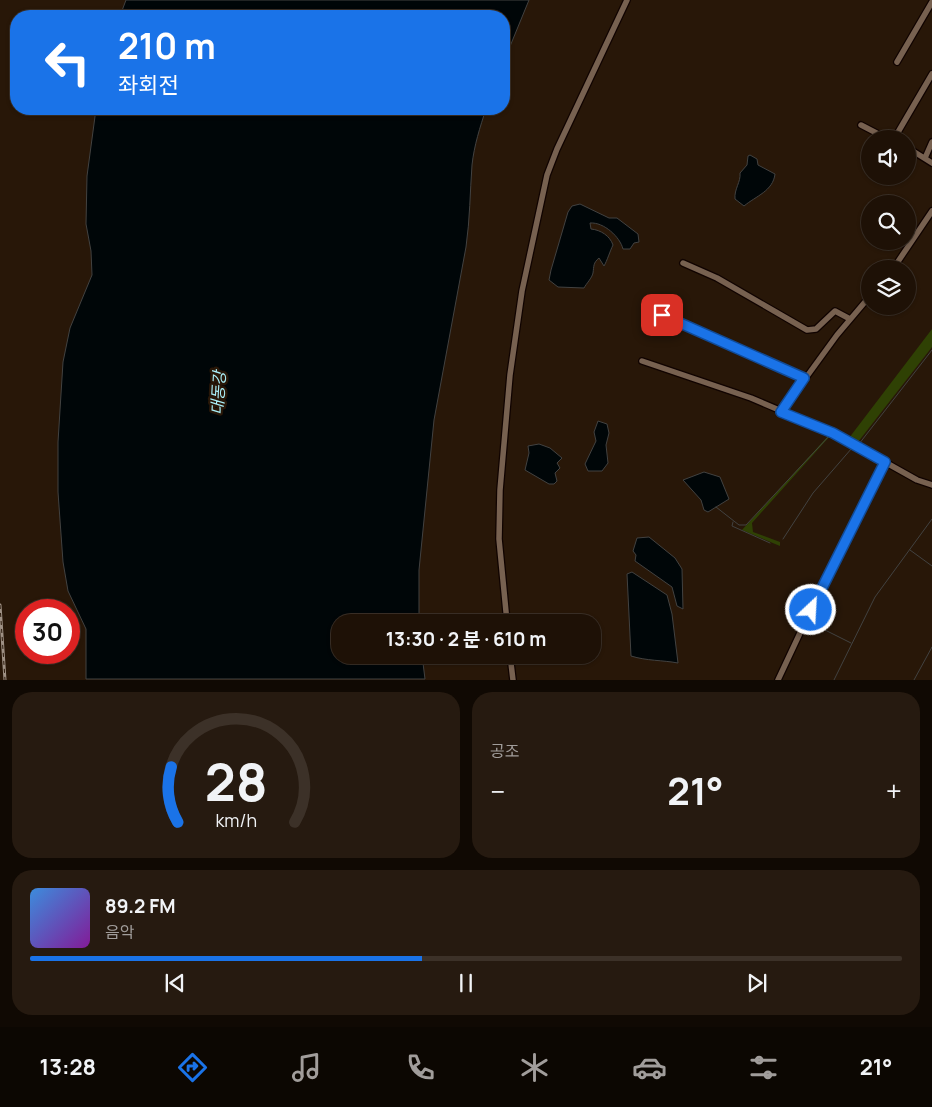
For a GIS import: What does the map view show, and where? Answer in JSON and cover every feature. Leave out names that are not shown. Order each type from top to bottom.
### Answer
[{"type":"street","points":[[506,614],[499,539],[500,490],[510,375],[522,291],[547,175],[561,140],[627,0]]},
{"type":"street","points":[[897,62],[932,2]]},
{"type":"street","points":[[899,130],[932,74]]},
{"type":"street","points":[[861,125],[871,130]]},
{"type":"street","points":[[924,158],[932,142]]},
{"type":"street","points":[[916,153],[932,163]]},
{"type":"street","points":[[899,260],[932,210]]},
{"type":"street","points":[[683,263],[717,278],[807,330],[816,329],[835,311],[850,319]]},
{"type":"street","points":[[781,412],[804,378],[861,306]]},
{"type":"street","points":[[662,315],[804,378]]},
{"type":"street","points":[[642,361],[716,384],[833,433],[932,485]]},
{"type":"street","points":[[778,680],[830,569],[885,462]]},
{"type":"street","points":[[511,664],[513,680]]},
{"type":"green space","points":[[932,329],[932,347],[858,442],[849,438]]},
{"type":"green space","points":[[829,435],[752,523],[753,532],[780,542],[780,546],[742,530]]},
{"type":"water","points":[[126,0],[529,0],[510,46],[510,10],[122,10]]},
{"type":"water","name":"대동강","points":[[95,115],[484,115],[473,158],[466,247],[434,420],[419,570],[419,614],[331,614],[331,664],[423,664],[425,679],[86,679],[86,629],[80,616],[80,599],[72,599],[68,591],[63,562],[58,492],[58,442],[63,362],[70,328],[92,275],[91,251],[86,224],[87,176]]},
{"type":"water","points":[[750,155],[757,159],[758,165],[775,174],[771,185],[744,206],[735,199],[735,195],[740,173],[747,165],[748,156]]},
{"type":"water","points":[[580,204],[609,218],[617,218],[638,234],[639,242],[634,243],[630,249],[623,249],[619,240],[611,231],[601,225],[590,223],[591,229],[605,234],[613,245],[604,266],[599,258],[584,288],[558,287],[549,280],[551,270],[568,212],[572,206]]},
{"type":"water","points":[[598,421],[607,424],[609,433],[606,445],[608,463],[602,471],[588,471],[585,464],[596,441],[594,432]]},
{"type":"water","points":[[539,444],[550,448],[562,458],[557,463],[560,468],[555,473],[557,481],[554,484],[549,484],[525,470],[529,453],[528,446]]},
{"type":"water","points":[[704,472],[720,477],[729,499],[708,512],[704,510],[701,500],[683,480]]},
{"type":"water","points":[[649,537],[675,558],[682,569],[683,609],[677,606],[672,587],[635,561],[636,555],[633,551],[637,538]]},
{"type":"water","points":[[632,572],[667,595],[672,614],[678,663],[631,656],[627,574]]},
{"type":"waterway","points":[[859,444],[932,350]]},
{"type":"waterway","points":[[716,507],[739,525],[746,525],[831,434]]},
{"type":"waterway","points":[[830,435],[874,462]]},
{"type":"waterway","points":[[849,445],[883,464]]},
{"type":"waterway","points":[[783,539],[813,493],[852,448]]},
{"type":"waterway","points":[[886,466],[907,477]]},
{"type":"waterway","points":[[834,680],[875,597],[932,519]]},
{"type":"waterway","points":[[733,522],[732,526],[770,543]]},
{"type":"waterway","points":[[910,550],[932,566]]},
{"type":"waterway","points":[[811,623],[851,643]]},
{"type":"waterway","points":[[914,680],[932,647]]},
{"type":"railway","points":[[0,605],[5,680]]},
{"type":"route","points":[[662,315],[795,372],[804,378],[781,412],[833,433],[885,462],[811,610]]}]
